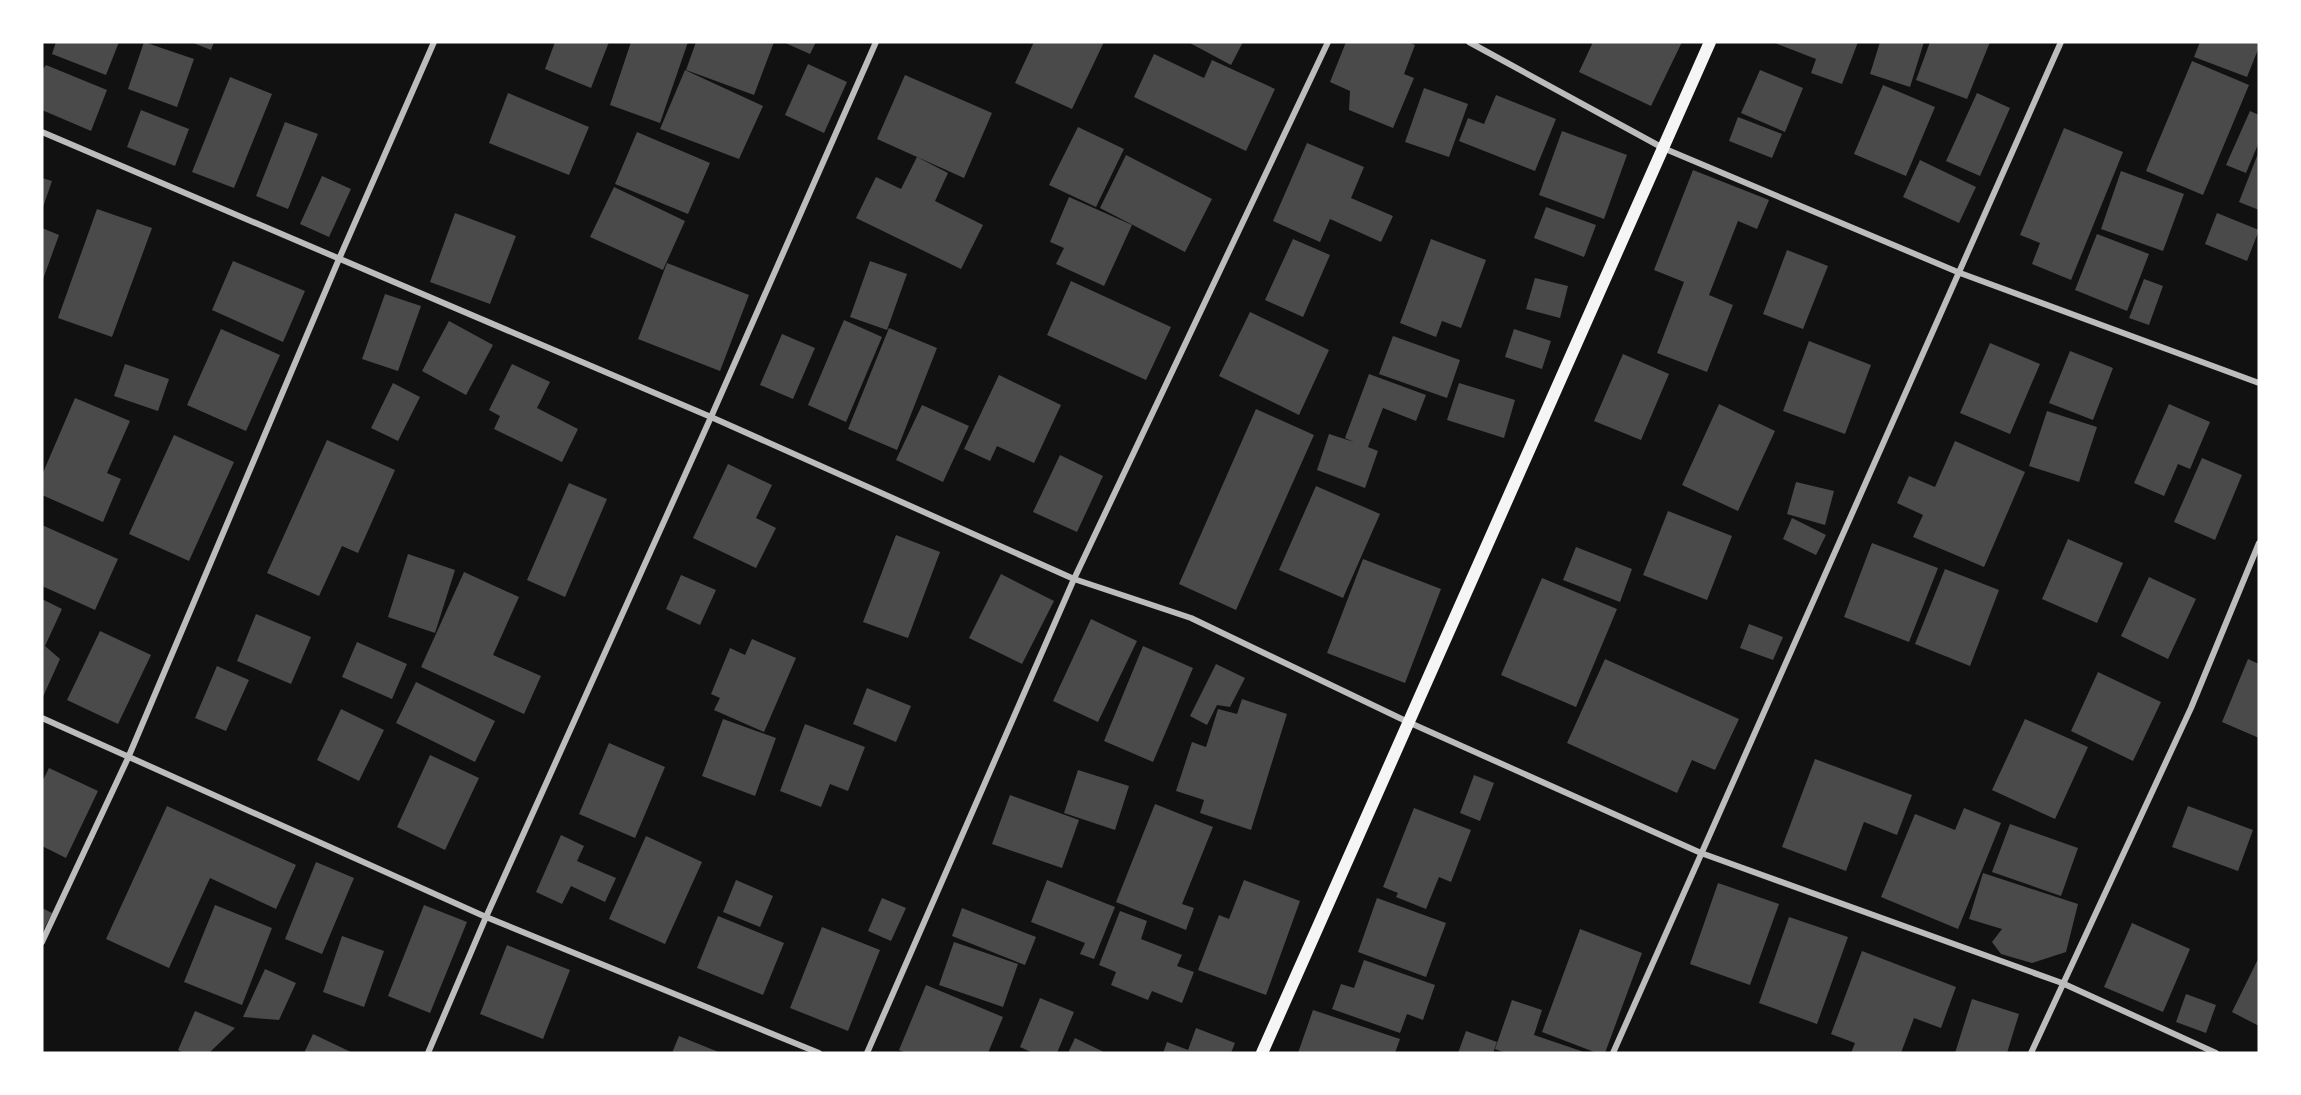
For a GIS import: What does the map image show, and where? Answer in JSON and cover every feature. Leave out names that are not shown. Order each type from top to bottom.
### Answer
[{"type":"main road","points":[[1262,1053],[1710,42]]},
{"type":"street","points":[[42,942],[128,758],[339,259],[434,42]]},
{"type":"street","points":[[428,1053],[486,917],[711,417],[876,42]]},
{"type":"street","points":[[867,1053],[1074,579],[1328,42]]},
{"type":"street","points":[[1469,42],[1663,148],[1960,273],[2259,383]]},
{"type":"street","points":[[1613,1053],[2061,42]]},
{"type":"street","points":[[42,132],[711,417],[1074,579],[1191,618],[1408,722],[1701,853],[2062,983],[2216,1053]]},
{"type":"street","points":[[2031,1053],[2191,708],[2259,543]]},
{"type":"street","points":[[42,718],[486,917],[819,1053]]},
{"type":"building","points":[[56,42],[119,42],[106,75],[52,54]]},
{"type":"building","points":[[144,42],[194,59],[177,107],[128,89]]},
{"type":"building","points":[[191,42],[214,42],[211,50]]},
{"type":"building","points":[[555,42],[609,42],[591,88],[545,69]]},
{"type":"building","points":[[631,42],[688,42],[660,123],[610,105]]},
{"type":"building","points":[[696,42],[774,42],[754,95],[686,70]]},
{"type":"building","points":[[783,42],[816,42],[810,54]]},
{"type":"building","points":[[1034,42],[1104,42],[1072,109],[1015,83]]},
{"type":"building","points":[[1188,42],[1243,42],[1231,65]]},
{"type":"building","points":[[1346,42],[1408,42],[1415,45],[1404,74],[1414,78],[1393,128],[1349,110],[1350,91],[1330,82]]},
{"type":"building","points":[[1593,42],[1682,42],[1651,106],[1579,72]]},
{"type":"building","points":[[1772,42],[1858,42],[1842,84],[1811,73],[1816,59]]},
{"type":"building","points":[[1880,42],[1924,42],[1910,87],[1870,74]]},
{"type":"building","points":[[1930,42],[1990,42],[1967,99],[1916,80]]},
{"type":"building","points":[[2200,42],[2259,42],[2259,47],[2247,77],[2194,57]]},
{"type":"building","points":[[1154,54],[1204,78],[1212,60],[1275,89],[1246,151],[1134,97]]},
{"type":"building","points":[[2192,61],[2249,85],[2203,195],[2146,171]]},
{"type":"building","points":[[808,64],[847,82],[824,133],[785,115]]},
{"type":"building","points":[[46,65],[107,90],[91,131],[42,110],[42,70]]},
{"type":"building","points":[[685,70],[763,106],[739,159],[660,129]]},
{"type":"building","points":[[1760,70],[1803,88],[1785,132],[1741,113]]},
{"type":"building","points":[[905,75],[992,113],[964,178],[877,139]]},
{"type":"building","points":[[230,77],[272,94],[234,188],[192,172]]},
{"type":"building","points":[[1883,85],[1935,107],[1906,176],[1854,154]]},
{"type":"building","points":[[1424,88],[1468,104],[1449,157],[1405,142]]},
{"type":"building","points":[[508,93],[589,127],[569,175],[489,143]]},
{"type":"building","points":[[1977,93],[2010,108],[1980,176],[1946,161]]},
{"type":"building","points":[[1496,95],[1556,119],[1535,171],[1459,141],[1468,118],[1484,124]]},
{"type":"building","points":[[141,110],[189,129],[175,166],[127,147]]},
{"type":"building","points":[[2250,111],[2259,115],[2259,142],[2246,173],[2226,165]]},
{"type":"building","points":[[1738,117],[1782,134],[1772,158],[1729,141]]},
{"type":"building","points":[[285,122],[318,134],[288,209],[256,196]]},
{"type":"building","points":[[1078,127],[1124,149],[1096,207],[1049,185]]},
{"type":"building","points":[[2064,128],[2123,152],[2071,280],[2032,264],[2040,243],[2020,235]]},
{"type":"building","points":[[1562,131],[1627,155],[1604,219],[1539,195]]},
{"type":"building","points":[[637,132],[710,163],[688,214],[615,184]]},
{"type":"building","points":[[1307,143],[1364,167],[1351,198],[1393,216],[1381,242],[1330,219],[1320,242],[1273,221]]},
{"type":"building","points":[[2259,151],[2259,210],[2239,202]]},
{"type":"building","points":[[1126,155],[1212,199],[1185,252],[1100,208]]},
{"type":"building","points":[[917,157],[948,173],[935,201],[983,225],[961,269],[856,218],[876,177],[901,189]]},
{"type":"building","points":[[1920,160],[1976,187],[1959,223],[1903,197]]},
{"type":"building","points":[[1693,170],[1769,200],[1757,229],[1738,221],[1709,295],[1733,305],[1707,372],[1657,353],[1684,282],[1654,270]]},
{"type":"building","points":[[2121,171],[2184,194],[2163,251],[2101,229]]},
{"type":"building","points":[[322,176],[351,189],[329,237],[300,224]]},
{"type":"building","points":[[42,178],[52,181],[42,210]]},
{"type":"building","points":[[614,187],[685,221],[663,270],[590,237]]},
{"type":"building","points":[[1069,197],[1132,225],[1104,286],[1056,264],[1064,248],[1050,242]]},
{"type":"building","points":[[1546,207],[1596,225],[1584,257],[1534,238]]},
{"type":"building","points":[[97,209],[152,228],[112,337],[58,318]]},
{"type":"building","points":[[455,213],[516,236],[490,304],[430,282]]},
{"type":"building","points":[[2217,213],[2259,230],[2247,261],[2205,244]]},
{"type":"building","points":[[42,228],[59,235],[42,282]]},
{"type":"building","points":[[2097,234],[2149,254],[2127,311],[2075,290]]},
{"type":"building","points":[[1293,239],[1330,255],[1303,317],[1265,300]]},
{"type":"building","points":[[1431,239],[1486,260],[1461,328],[1442,321],[1436,337],[1400,323]]},
{"type":"building","points":[[1787,250],[1828,266],[1803,329],[1763,314]]},
{"type":"building","points":[[233,261],[305,291],[283,342],[212,310]]},
{"type":"building","points":[[870,261],[907,274],[887,330],[850,317]]},
{"type":"building","points":[[667,263],[749,295],[720,371],[638,339]]},
{"type":"building","points":[[1535,278],[1568,286],[1560,318],[1526,309]]},
{"type":"building","points":[[2144,279],[2163,286],[2149,325],[2129,318]]},
{"type":"building","points":[[1071,281],[1171,327],[1146,380],[1047,335]]},
{"type":"building","points":[[385,294],[421,306],[398,371],[362,359]]},
{"type":"building","points":[[1250,312],[1329,350],[1299,415],[1219,376]]},
{"type":"building","points":[[844,320],[882,337],[846,422],[808,405]]},
{"type":"building","points":[[449,321],[493,345],[466,395],[422,371]]},
{"type":"building","points":[[889,328],[937,348],[897,450],[848,429]]},
{"type":"building","points":[[221,329],[280,355],[246,431],[187,405]]},
{"type":"building","points":[[1514,329],[1551,341],[1542,369],[1505,357]]},
{"type":"building","points":[[782,334],[815,348],[793,399],[760,385]]},
{"type":"building","points":[[1393,336],[1460,360],[1447,398],[1379,374]]},
{"type":"building","points":[[1809,341],[1871,365],[1845,434],[1783,411]]},
{"type":"building","points":[[1990,343],[2040,364],[2010,434],[1960,413]]},
{"type":"building","points":[[2070,351],[2113,368],[2093,420],[2049,403]]},
{"type":"building","points":[[1623,354],[1669,374],[1641,440],[1594,421]]},
{"type":"building","points":[[125,364],[169,379],[158,411],[114,396]]},
{"type":"building","points":[[512,364],[550,382],[537,408],[578,429],[562,462],[494,429],[500,416],[489,410]]},
{"type":"building","points":[[1369,374],[1426,395],[1416,421],[1383,408],[1368,447],[1378,451],[1365,488],[1317,470],[1329,434],[1354,442],[1345,438]]},
{"type":"building","points":[[999,375],[1061,405],[1034,463],[997,446],[990,461],[964,449]]},
{"type":"building","points":[[393,383],[420,397],[398,441],[371,428]]},
{"type":"building","points":[[1459,383],[1515,400],[1504,438],[1447,420]]},
{"type":"building","points":[[75,398],[130,421],[107,473],[121,479],[103,522],[42,495],[42,475]]},
{"type":"building","points":[[1719,404],[1775,431],[1738,511],[1682,485]]},
{"type":"building","points":[[2169,404],[2210,422],[2190,469],[2178,464],[2164,496],[2134,483]]},
{"type":"building","points":[[922,405],[969,426],[943,482],[896,460]]},
{"type":"building","points":[[1256,409],[1314,435],[1236,610],[1179,584]]},
{"type":"building","points":[[2047,411],[2097,427],[2079,482],[2029,466]]},
{"type":"building","points":[[174,435],[234,462],[189,561],[129,534]]},
{"type":"building","points":[[327,440],[395,470],[358,553],[342,546],[319,596],[267,573]]},
{"type":"building","points":[[1955,441],[2025,472],[1984,567],[1913,537],[1923,515],[1897,503],[1909,476],[1935,487]]},
{"type":"building","points":[[1060,455],[1103,476],[1077,532],[1033,512]]},
{"type":"building","points":[[2202,458],[2242,475],[2215,540],[2174,522]]},
{"type":"building","points":[[728,464],[772,485],[756,518],[776,528],[756,568],[693,538]]},
{"type":"building","points":[[1796,482],[1834,491],[1825,525],[1787,514]]},
{"type":"building","points":[[569,483],[607,499],[565,597],[527,580]]},
{"type":"building","points":[[1316,486],[1380,514],[1343,598],[1279,570]]},
{"type":"building","points":[[1668,511],[1732,536],[1707,600],[1643,575]]},
{"type":"building","points":[[1792,518],[1826,535],[1816,555],[1783,539]]},
{"type":"building","points":[[42,525],[118,559],[95,610],[42,586]]},
{"type":"building","points":[[896,535],[940,552],[908,638],[863,622]]},
{"type":"building","points":[[2068,539],[2123,563],[2097,623],[2042,599]]},
{"type":"building","points":[[1872,543],[1938,568],[1909,642],[1844,617]]},
{"type":"building","points":[[1576,547],[1632,569],[1620,602],[1563,580]]},
{"type":"building","points":[[408,554],[455,570],[435,633],[388,617]]},
{"type":"building","points":[[1363,559],[1441,589],[1405,683],[1327,653]]},
{"type":"building","points":[[1945,569],[1999,590],[1970,666],[1915,644]]},
{"type":"building","points":[[464,572],[519,597],[493,655],[541,676],[524,714],[421,667]]},
{"type":"building","points":[[1001,574],[1054,601],[1022,664],[969,638]]},
{"type":"building","points":[[681,575],[716,590],[700,625],[666,609]]},
{"type":"building","points":[[2149,577],[2196,599],[2168,659],[2121,636]]},
{"type":"building","points":[[1542,578],[1617,609],[1576,707],[1501,675]]},
{"type":"building","points":[[42,599],[62,609],[45,646],[60,659],[42,699]]},
{"type":"building","points":[[256,614],[311,637],[291,684],[237,661]]},
{"type":"building","points":[[1091,619],[1137,641],[1098,722],[1053,701]]},
{"type":"building","points":[[1749,624],[1783,637],[1773,660],[1740,648]]},
{"type":"building","points":[[100,631],[151,655],[118,724],[67,700]]},
{"type":"building","points":[[752,639],[796,658],[764,732],[714,710],[720,698],[711,694],[730,648],[745,655]]},
{"type":"building","points":[[357,642],[407,664],[392,699],[342,677]]},
{"type":"building","points":[[1143,646],[1193,668],[1153,762],[1104,741]]},
{"type":"building","points":[[1605,659],[1739,719],[1715,770],[1692,760],[1677,793],[1567,743]]},
{"type":"building","points":[[2248,659],[2259,664],[2259,738],[2222,722]]},
{"type":"building","points":[[1216,664],[1245,678],[1230,707],[1217,705],[1207,725],[1190,716]]},
{"type":"building","points":[[217,666],[249,680],[226,731],[195,718]]},
{"type":"building","points":[[2098,672],[2161,702],[2133,761],[2071,731]]},
{"type":"building","points":[[416,682],[495,721],[475,762],[396,723]]},
{"type":"building","points":[[867,688],[911,706],[896,742],[853,724]]},
{"type":"building","points":[[1242,699],[1287,714],[1251,830],[1200,813],[1204,800],[1176,791],[1192,742],[1206,747],[1218,709],[1237,714]]},
{"type":"building","points":[[341,709],[384,730],[359,781],[317,760]]},
{"type":"building","points":[[723,719],[776,738],[755,796],[702,776]]},
{"type":"building","points":[[2025,719],[2088,747],[2055,819],[1992,790]]},
{"type":"building","points":[[805,724],[865,747],[848,791],[830,784],[821,807],[780,791]]},
{"type":"building","points":[[609,743],[665,767],[635,838],[579,814]]},
{"type":"building","points":[[430,755],[479,778],[445,850],[397,827]]},
{"type":"building","points":[[1815,759],[1912,795],[1897,835],[1864,822],[1846,871],[1782,847]]},
{"type":"building","points":[[49,768],[98,791],[66,858],[42,846],[42,782]]},
{"type":"building","points":[[1078,770],[1129,786],[1115,830],[1064,813]]},
{"type":"building","points":[[1474,775],[1494,783],[1480,821],[1460,813]]},
{"type":"building","points":[[1010,795],[1079,820],[1062,868],[992,844]]},
{"type":"building","points":[[1155,804],[1213,827],[1182,904],[1194,908],[1186,930],[1116,902]]},
{"type":"building","points":[[167,806],[296,865],[276,909],[210,878],[169,968],[106,939]]},
{"type":"building","points":[[2188,806],[2253,830],[2238,871],[2172,847]]},
{"type":"building","points":[[1414,808],[1471,830],[1451,882],[1439,877],[1426,909],[1396,897],[1398,893],[1383,887]]},
{"type":"building","points":[[1964,808],[2001,823],[1958,929],[1881,897],[1915,814],[1955,830]]},
{"type":"building","points":[[2010,824],[2078,848],[2061,896],[1992,872]]},
{"type":"building","points":[[561,835],[584,846],[577,861],[616,878],[605,902],[571,886],[562,904],[536,892]]},
{"type":"building","points":[[646,836],[702,862],[665,944],[609,919]]},
{"type":"building","points":[[316,862],[354,878],[322,954],[285,939]]},
{"type":"building","points":[[1983,873],[2078,904],[2066,952],[2032,963],[2001,954],[1992,942],[2002,929],[1969,919]]},
{"type":"building","points":[[736,880],[773,896],[760,927],[723,912]]},
{"type":"building","points":[[1047,880],[1115,907],[1094,959],[1080,954],[1085,943],[1031,922]]},
{"type":"building","points":[[1244,880],[1300,901],[1266,995],[1198,970],[1219,915],[1229,919]]},
{"type":"building","points":[[1718,883],[1779,904],[1750,985],[1690,964]]},
{"type":"building","points":[[882,898],[906,908],[891,941],[868,931]]},
{"type":"building","points":[[1377,898],[1446,923],[1426,977],[1358,952]]},
{"type":"building","points":[[215,905],[272,928],[242,1005],[184,982]]},
{"type":"building","points":[[424,905],[467,922],[430,1013],[388,996]]},
{"type":"building","points":[[42,908],[52,913],[42,933]]},
{"type":"building","points":[[962,908],[1036,937],[1025,965],[952,936]]},
{"type":"building","points":[[1120,911],[1147,921],[1141,939],[1182,955],[1177,966],[1194,972],[1182,1003],[1152,991],[1148,1000],[1111,985],[1116,972],[1099,965]]},
{"type":"building","points":[[718,916],[784,943],[763,995],[697,968]]},
{"type":"building","points":[[1789,917],[1848,937],[1817,1024],[1759,1003]]},
{"type":"building","points":[[2132,923],[2190,949],[2163,1012],[2104,987]]},
{"type":"building","points":[[822,927],[880,950],[848,1031],[790,1008]]},
{"type":"building","points":[[1580,929],[1642,953],[1605,1053],[1597,1053],[1542,1032]]},
{"type":"building","points":[[342,936],[384,951],[364,1007],[323,992]]},
{"type":"building","points":[[954,942],[1018,964],[1003,1007],[939,985]]},
{"type":"building","points":[[507,945],[570,970],[543,1039],[480,1014]]},
{"type":"building","points":[[1862,951],[1956,987],[1941,1028],[1914,1018],[1901,1053],[1851,1053],[1855,1043],[1831,1034]]},
{"type":"building","points":[[2259,957],[2259,1026],[2232,1012]]},
{"type":"building","points":[[1364,960],[1435,985],[1423,1020],[1407,1014],[1400,1033],[1332,1009],[1341,984],[1354,988]]},
{"type":"building","points":[[265,969],[296,983],[279,1020],[243,1017]]},
{"type":"building","points":[[926,985],[1003,1017],[988,1053],[907,1053],[899,1050]]},
{"type":"building","points":[[2186,994],[2216,1005],[2206,1033],[2176,1022]]},
{"type":"building","points":[[1040,998],[1074,1012],[1057,1053],[1033,1053],[1020,1047]]},
{"type":"building","points":[[1972,999],[2019,1014],[2007,1053],[1955,1053]]},
{"type":"building","points":[[1512,1000],[1542,1010],[1534,1035],[1587,1053],[1506,1053],[1495,1049]]},
{"type":"building","points":[[1313,1010],[1400,1039],[1395,1053],[1298,1053]]},
{"type":"building","points":[[195,1011],[235,1028],[209,1053],[184,1053],[178,1050]]},
{"type":"building","points":[[1196,1028],[1235,1043],[1231,1053],[1163,1053],[1167,1042],[1188,1050]]},
{"type":"building","points":[[1466,1031],[1497,1042],[1493,1053],[1458,1053]]},
{"type":"building","points":[[313,1034],[353,1053],[304,1053]]},
{"type":"building","points":[[679,1036],[721,1053],[672,1053]]},
{"type":"building","points":[[1075,1038],[1106,1053],[1068,1053]]}]
